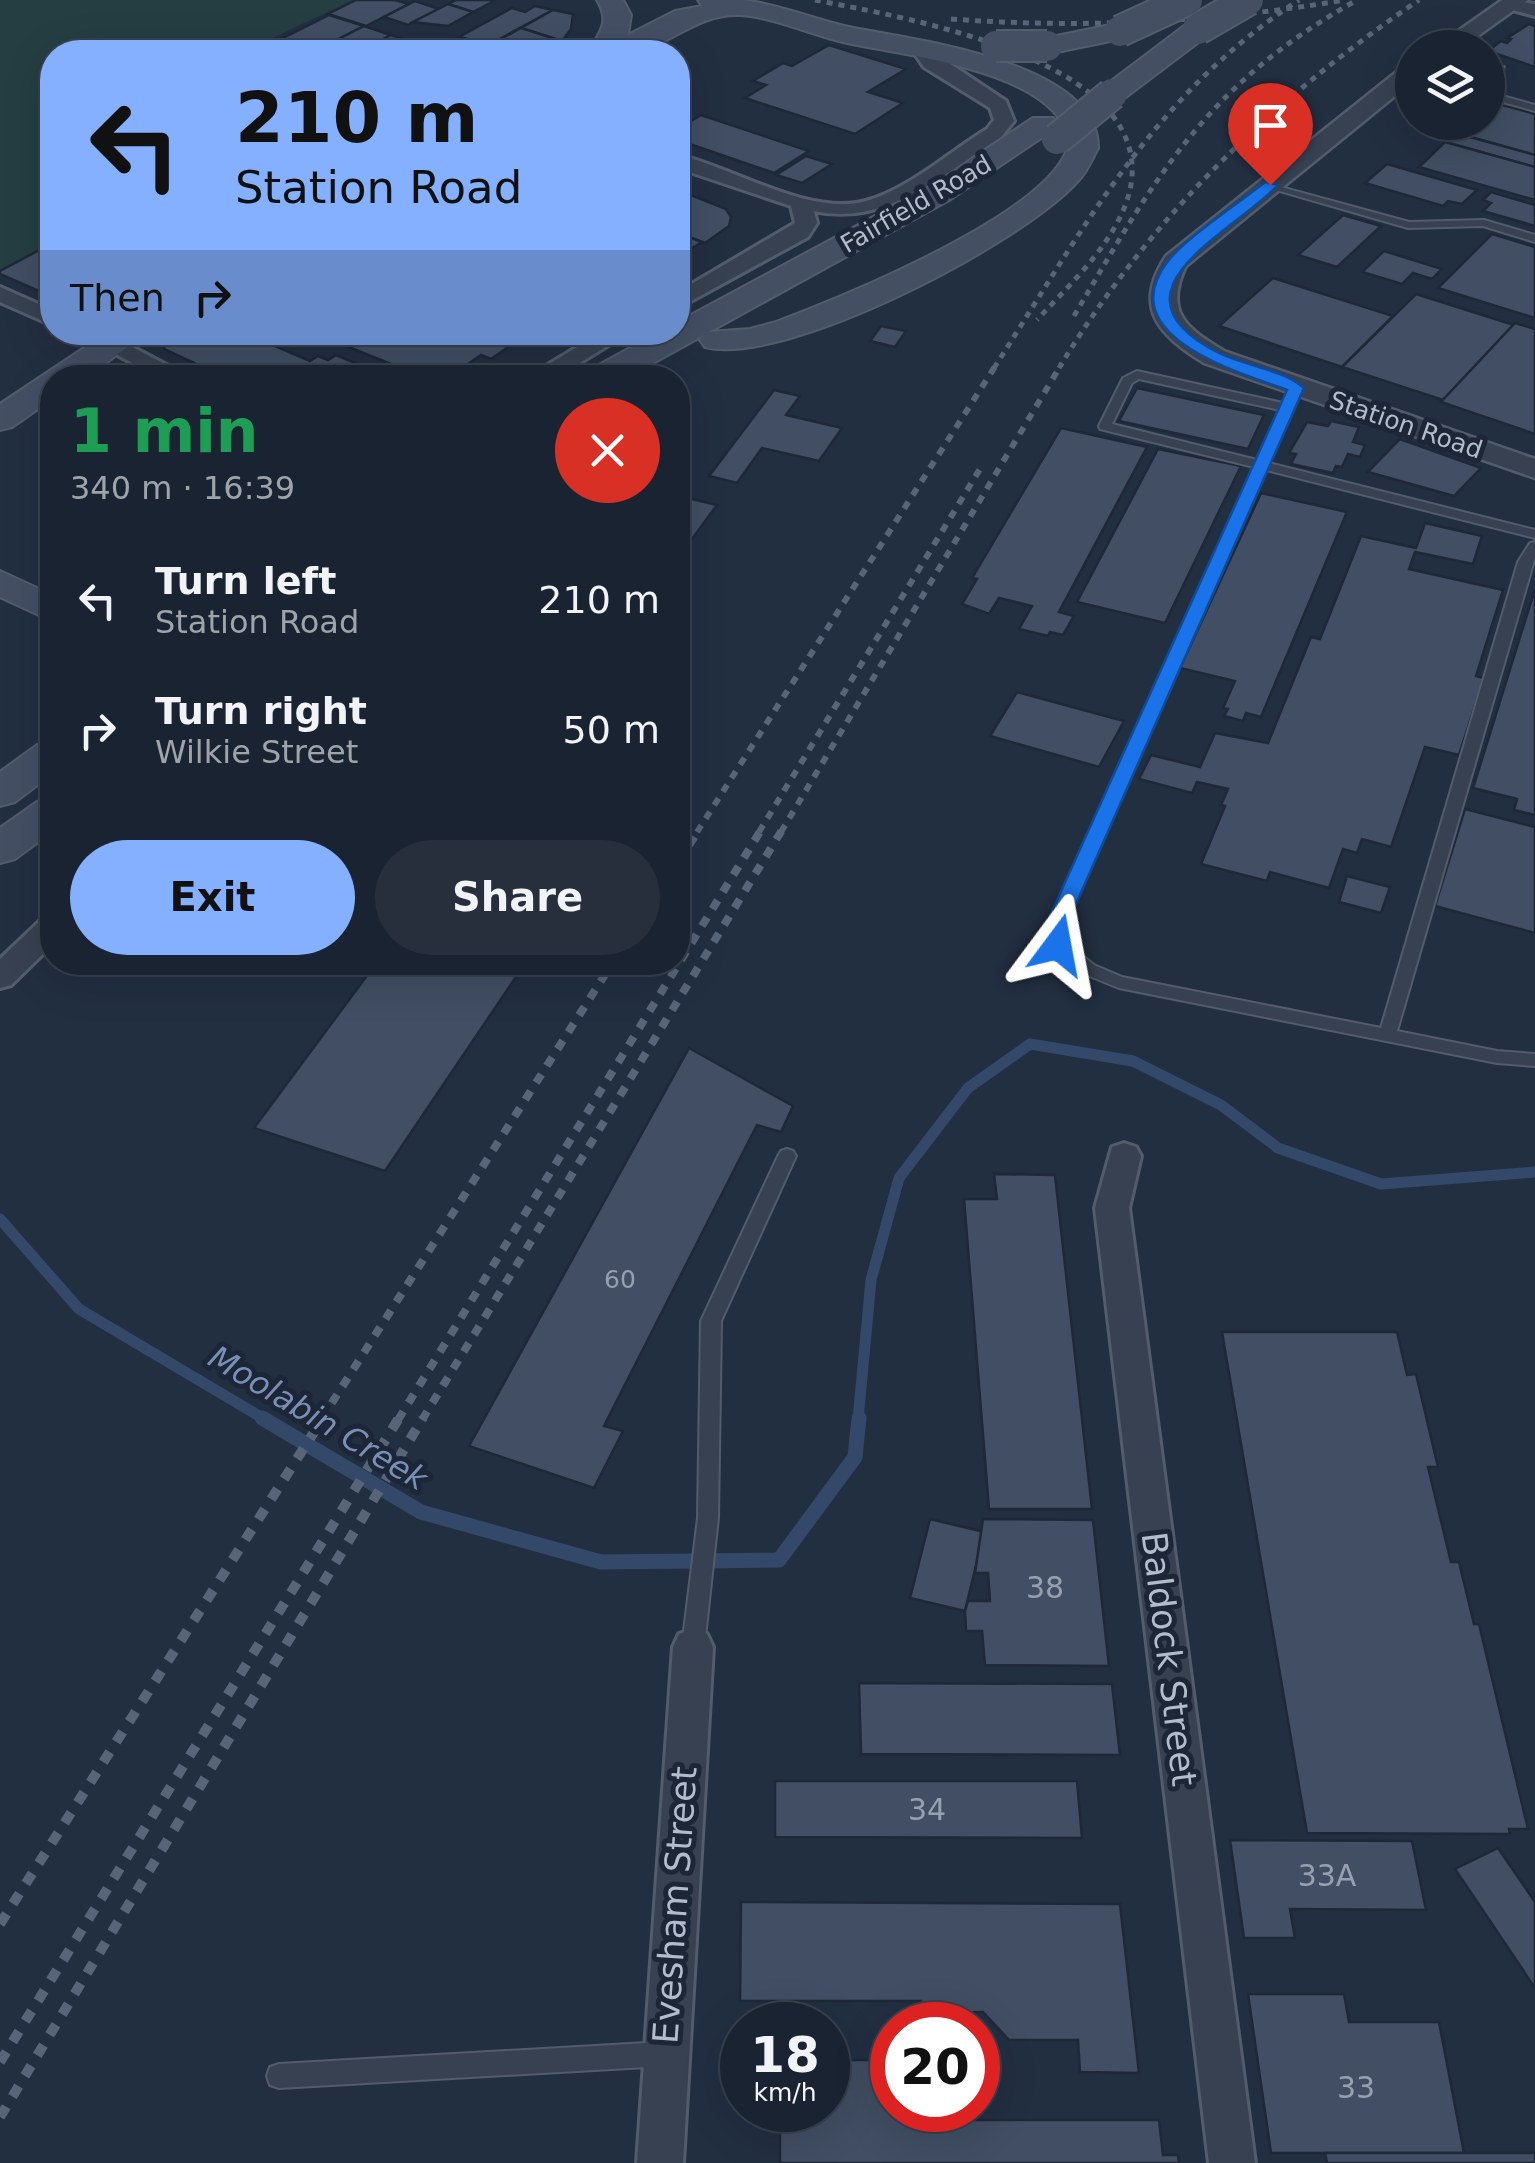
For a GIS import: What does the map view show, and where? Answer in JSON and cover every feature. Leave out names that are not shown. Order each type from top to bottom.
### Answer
[{"type":"main road","points":[[610,0],[619,16],[618,32],[611,40]]},
{"type":"main road","points":[[639,40],[685,17],[737,2],[932,38],[996,46],[1047,46],[1120,31],[1188,0]]},
{"type":"main road","name":"Fairfield Road","points":[[673,365],[952,209],[1105,87],[1162,30],[1212,0]]},
{"type":"main road","name":"Fairfield Road","points":[[1105,87],[1248,0]]},
{"type":"main road","points":[[717,340],[754,339],[862,299],[972,246],[1038,204],[1070,174],[1083,151],[1082,133],[1070,112],[1052,94],[1012,75],[737,2]]},
{"type":"main road","name":"Fairfield Road","points":[[690,329],[1050,132]]},
{"type":"main road","points":[[77,365],[100,345]]},
{"type":"main road","name":"Fairfield Road","points":[[624,365],[661,345]]},
{"type":"main road","points":[[0,420],[40,392]]},
{"type":"main road","points":[[0,582],[40,604]]},
{"type":"main road","points":[[0,792],[40,763]]},
{"type":"main road","points":[[5,845],[40,820]]},
{"type":"main road","points":[[5,845],[40,849]]},
{"type":"street","points":[[1473,30],[1514,2],[1535,10]]},
{"type":"street","name":"Fairfield Road","points":[[690,293],[800,232],[806,223],[801,203],[851,210],[874,205],[994,133],[1004,121],[999,105],[931,63],[922,51]]},
{"type":"street","points":[[1270,185],[1395,87]]},
{"type":"street","points":[[690,165],[801,203]]},
{"type":"street","name":"Station Road","points":[[1270,185],[1176,262],[1161,286],[1164,311],[1180,337],[1291,398],[1535,469]]},
{"type":"street","points":[[0,294],[40,312]]},
{"type":"street","points":[[123,345],[157,365]]},
{"type":"street","points":[[560,365],[596,345]]},
{"type":"street","points":[[0,976],[40,939]]},
{"type":"street","name":"Baldock Street","points":[[1124,1156],[1112,1208],[1232,2163]]},
{"type":"street","name":"Evesham Street","points":[[660,2163],[693,1647]]},
{"type":"lane","points":[[1505,100],[1535,108]]},
{"type":"lane","points":[[1270,185],[1408,226],[1484,223],[1535,238]]},
{"type":"lane","points":[[1535,534],[1260,464],[1109,430],[1105,422],[1127,382],[1137,376],[1291,398],[1260,464],[1054,929],[1058,945],[1088,969],[1118,982],[1535,1060]]},
{"type":"lane","points":[[1387,1035],[1525,562],[1535,546]]},
{"type":"lane","points":[[693,1647],[708,1518],[711,1320],[787,1156]]},
{"type":"lane","points":[[278,2076],[665,2054]]},
{"type":"green space","points":[[0,0],[353,0],[268,40],[40,40],[40,249],[0,271]]},
{"type":"building","points":[[356,0],[409,4],[366,26],[328,14]]},
{"type":"building","points":[[456,0],[496,0],[473,12],[448,4]]},
{"type":"building","points":[[415,1],[439,9],[408,25],[384,17]]},
{"type":"building","points":[[448,4],[473,12],[448,26],[413,22]]},
{"type":"building","points":[[535,6],[553,10],[498,40],[459,37],[512,8],[525,12]]},
{"type":"building","points":[[553,10],[573,14],[571,29],[563,40],[521,28]]},
{"type":"building","points":[[329,15],[364,26],[337,40],[279,40]]},
{"type":"building","points":[[1529,24],[1535,26],[1535,67],[1505,57],[1505,42],[1511,39],[1507,38]]},
{"type":"building","points":[[364,26],[391,35],[381,40],[337,40]]},
{"type":"building","points":[[521,28],[559,40],[499,40]]},
{"type":"building","points":[[829,45],[906,69],[868,92],[903,103],[855,134],[745,98],[766,85],[753,81],[783,63],[792,66]]},
{"type":"building","points":[[1505,106],[1535,114],[1535,155],[1482,140],[1505,140]]},
{"type":"building","points":[[701,115],[809,151],[774,173],[690,144],[690,122]]},
{"type":"building","points":[[1480,140],[1535,155],[1535,167],[1445,142]]},
{"type":"building","points":[[1445,142],[1535,167],[1535,200],[1419,167]]},
{"type":"building","points":[[806,156],[832,164],[802,183],[776,175]]},
{"type":"building","points":[[1387,164],[1477,190],[1462,204],[1448,201],[1443,206],[1365,183]]},
{"type":"building","points":[[1491,192],[1535,205],[1535,226],[1483,211],[1491,203],[1483,200]]},
{"type":"building","points":[[690,195],[726,209],[731,217],[729,226],[705,243],[690,237]]},
{"type":"building","points":[[1343,215],[1381,226],[1337,267],[1298,255]]},
{"type":"building","points":[[1492,234],[1535,247],[1535,318],[1438,288]]},
{"type":"building","points":[[690,238],[702,242],[690,250]]},
{"type":"building","points":[[40,250],[40,292],[0,271]]},
{"type":"building","points":[[1384,251],[1442,269],[1432,279],[1413,273],[1402,284],[1362,272]]},
{"type":"building","points":[[1273,278],[1393,316],[1342,367],[1219,326]]},
{"type":"building","points":[[1416,294],[1514,325],[1443,400],[1342,367]]},
{"type":"building","points":[[1515,323],[1535,329],[1535,434],[1441,402]]},
{"type":"building","points":[[881,326],[906,331],[895,347],[870,341]]},
{"type":"building","points":[[164,345],[277,345],[310,361],[318,356],[328,360],[336,355],[359,365],[198,365],[164,349]]},
{"type":"building","points":[[344,345],[511,345],[491,359],[481,355],[467,365],[393,365]]},
{"type":"building","points":[[1137,388],[1264,415],[1248,449],[1119,421]]},
{"type":"building","points":[[774,390],[800,396],[786,415],[842,428],[819,461],[762,448],[737,483],[709,476]]},
{"type":"building","points":[[1331,421],[1359,427],[1353,442],[1365,445],[1360,457],[1348,454],[1342,467],[1336,466],[1333,473],[1291,464],[1296,454],[1289,453],[1307,422],[1328,426]]},
{"type":"building","points":[[1061,428],[1147,447],[1059,612],[1074,616],[1063,635],[1050,632],[1048,636],[1019,629],[1032,606],[999,598],[989,614],[962,604],[977,579],[972,578]]},
{"type":"building","points":[[1400,439],[1481,468],[1454,496],[1368,472]]},
{"type":"building","points":[[1158,449],[1241,466],[1165,623],[1077,602]]},
{"type":"building","points":[[1261,493],[1347,512],[1261,717],[1246,713],[1243,721],[1224,716],[1228,709],[1223,708],[1235,681],[1180,668]]},
{"type":"building","points":[[690,502],[717,505],[690,542]]},
{"type":"building","points":[[1425,523],[1482,536],[1473,564],[1415,552],[1409,569],[1503,590],[1476,676],[1484,678],[1459,755],[1425,747],[1391,847],[1362,839],[1357,853],[1343,849],[1329,888],[1270,872],[1267,881],[1201,864],[1228,789],[1197,782],[1192,793],[1139,779],[1151,755],[1200,767],[1215,733],[1268,743],[1311,637],[1320,639],[1361,536],[1416,548]]},
{"type":"building","points":[[1535,589],[1535,815],[1514,810],[1517,799],[1473,788]]},
{"type":"building","points":[[1017,692],[1124,721],[1099,767],[990,736]]},
{"type":"building","points":[[1465,809],[1535,827],[1535,933],[1435,906]]},
{"type":"building","points":[[1347,876],[1390,887],[1381,913],[1339,902]]},
{"type":"building","points":[[367,975],[517,975],[385,1171],[254,1128]]},
{"type":"building","points":[[689,1048],[793,1106],[781,1132],[757,1125],[604,1426],[623,1431],[594,1488],[469,1446]]},
{"type":"building","points":[[994,1174],[1055,1175],[1092,1509],[989,1509],[964,1199],[997,1199]]},
{"type":"building","points":[[1222,1332],[1397,1332],[1407,1375],[1416,1374],[1438,1467],[1428,1467],[1451,1562],[1459,1562],[1474,1624],[1479,1624],[1528,1829],[1509,1829],[1510,1834],[1307,1833]]},
{"type":"building","points":[[930,1519],[984,1532],[965,1611],[910,1598]]},
{"type":"building","points":[[983,1519],[1093,1520],[1109,1666],[985,1665],[982,1631],[966,1631],[965,1611],[968,1601],[990,1601],[988,1573],[975,1573]]},
{"type":"building","points":[[859,1683],[1112,1684],[1120,1755],[861,1754]]},
{"type":"building","points":[[775,1781],[1077,1781],[1082,1838],[775,1837]]},
{"type":"building","points":[[1230,1840],[1412,1841],[1426,1910],[1290,1909],[1295,1938],[1244,1938]]},
{"type":"building","points":[[1498,1848],[1535,1902],[1535,1988],[1455,1869]]},
{"type":"building","points":[[741,1902],[1120,1904],[1139,2073],[1080,2072],[1078,2040],[1009,2040],[1000,2030],[1000,2002],[740,2001]]},
{"type":"building","points":[[1248,1994],[1344,1994],[1349,2022],[1439,2022],[1464,2153],[1271,2153]]},
{"type":"building","points":[[850,2060],[870,2060],[870,2132],[1000,2132],[1000,2120],[1159,2120],[1163,2155],[1178,2155],[1179,2163],[780,2163],[780,2132],[850,2132]]},
{"type":"building","points":[[1325,2153],[1535,2153],[1535,2163],[1327,2163]]},
{"type":"waterway","name":"Moolabin Creek","points":[[858,1420],[871,1280],[899,1178],[968,1088],[1030,1044],[1133,1061],[1221,1105],[1278,1148],[1381,1184],[1535,1172]]},
{"type":"waterway","name":"Moolabin Creek","points":[[0,1219],[79,1309],[266,1420]]},
{"type":"waterway","name":"Moolabin Creek","points":[[262,1418],[421,1512],[601,1562],[779,1560],[855,1457],[859,1418]]},
{"type":"railway","points":[[815,0],[967,35],[1024,56],[1075,82],[1112,116],[1131,160]]},
{"type":"railway","points":[[1288,8],[1299,0]]},
{"type":"railway","points":[[1288,8],[1345,0]]},
{"type":"railway","points":[[1074,316],[1161,175],[1224,99],[1305,32],[1357,0]]},
{"type":"railway","points":[[1059,368],[1134,260],[1219,164],[1314,78],[1419,0]]},
{"type":"railway","points":[[951,19],[1149,22],[1288,8]]},
{"type":"railway","points":[[1131,160],[1203,77],[1288,8]]},
{"type":"railway","points":[[994,368],[1131,160]]},
{"type":"railway","points":[[1037,320],[1098,253],[1117,222],[1125,206],[1131,160]]},
{"type":"railway","points":[[697,832],[996,365]]},
{"type":"railway","points":[[781,832],[1061,365]]},
{"type":"railway","points":[[759,832],[980,469]]},
{"type":"railway","points":[[690,844],[699,830]]},
{"type":"railway","points":[[690,945],[761,830]]},
{"type":"railway","points":[[422,1420],[782,830]]},
{"type":"railway","points":[[321,1420],[605,975]]},
{"type":"railway","points":[[398,1420],[672,975]]},
{"type":"railway","points":[[0,1924],[323,1418]]},
{"type":"railway","points":[[0,2062],[399,1418]]},
{"type":"railway","points":[[0,2117],[423,1418]]},
{"type":"route","points":[[1058,945],[1054,929],[1296,388],[1214,357],[1180,337],[1164,311],[1161,286],[1176,262],[1270,185]]}]
